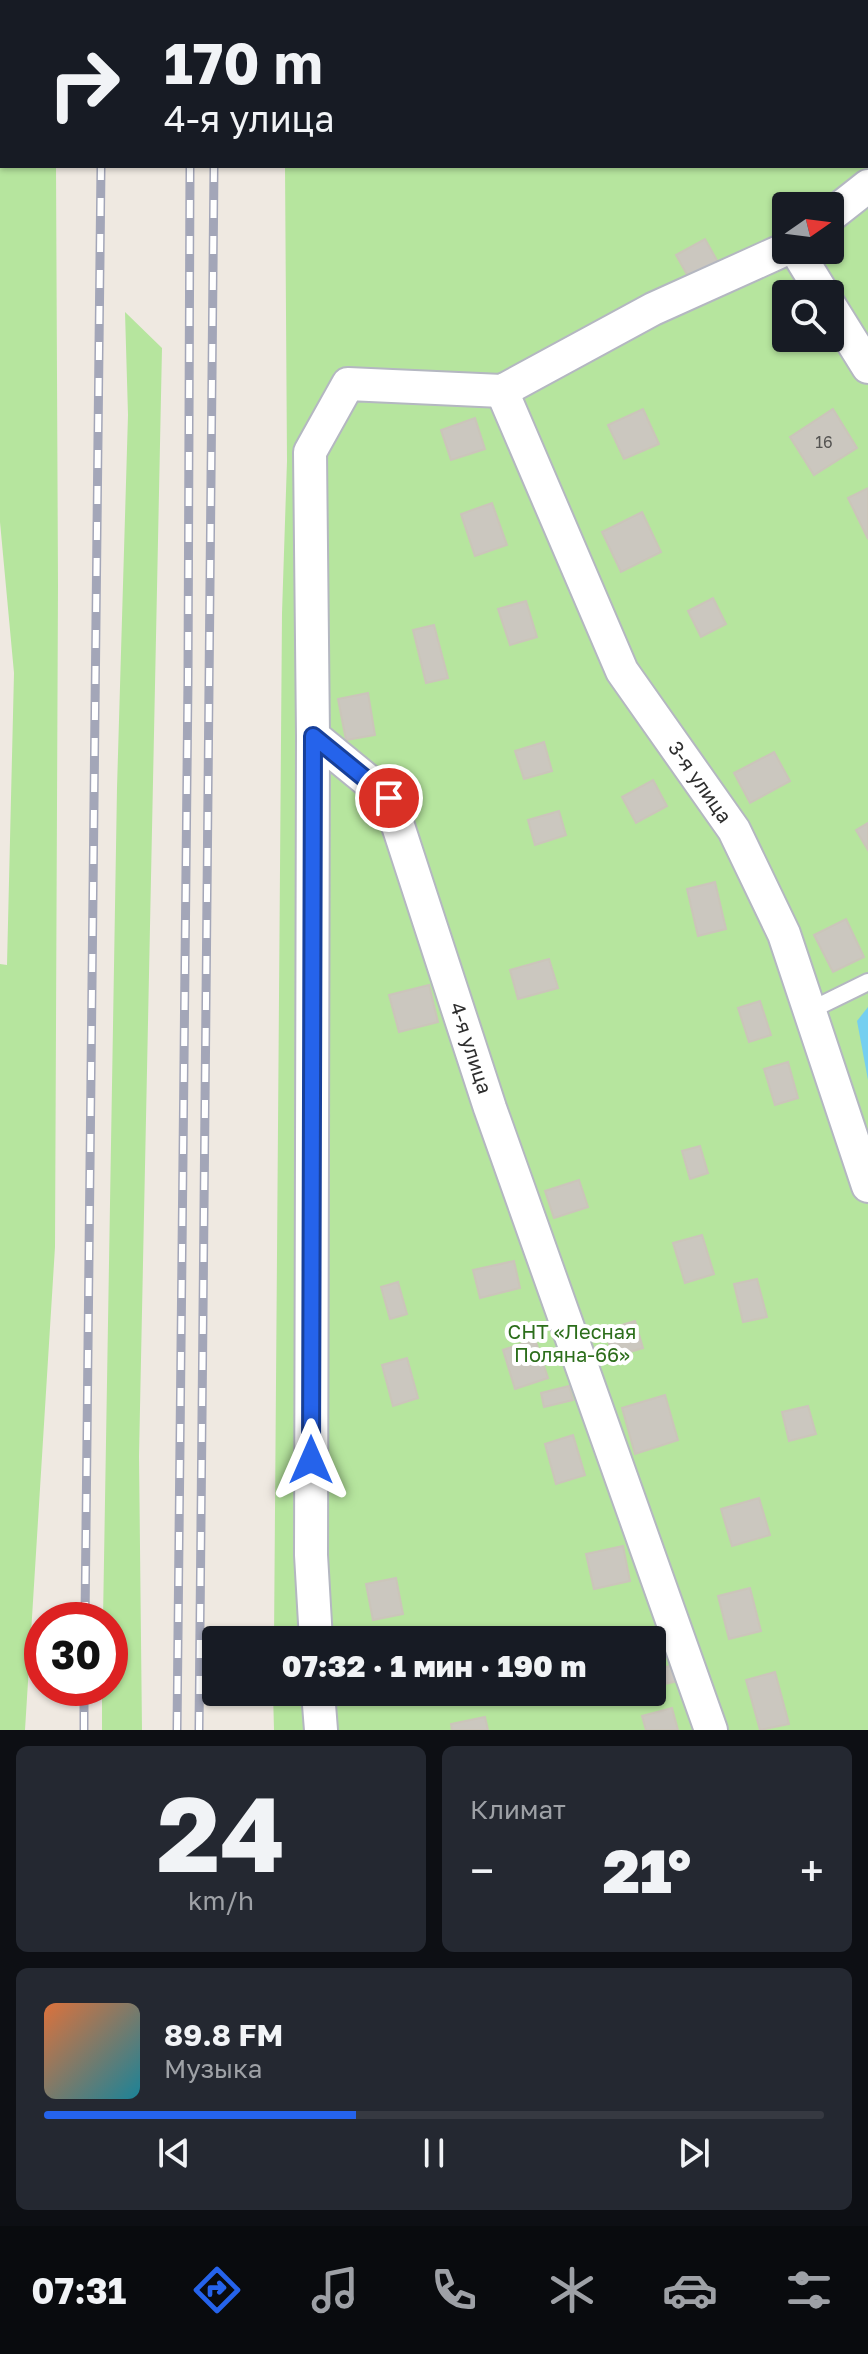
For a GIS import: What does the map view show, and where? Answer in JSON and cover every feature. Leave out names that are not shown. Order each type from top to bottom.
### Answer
[{"type":"street","points":[[844,205],[868,186]]},
{"type":"street","points":[[315,1626],[311,1555],[313,736],[310,452],[348,384],[502,391],[653,309],[772,255]]},
{"type":"street","points":[[844,328],[868,367]]},
{"type":"street","name":"3-я улица","points":[[502,391],[622,671],[734,830],[784,934],[868,1186]]},
{"type":"street","name":"4-я улица","points":[[313,736],[389,798],[490,1108],[711,1730]]},
{"type":"street","points":[[319,1706],[321,1730]]},
{"type":"lane","points":[[809,1011],[868,982]]},
{"type":"green space","points":[[0,168],[56,168],[55,1247],[33,1602],[24,1602],[25,1730],[0,1730],[0,964],[7,965],[14,673],[0,522]]},
{"type":"green space","name":"СНТ «Лесная Поляна-66»","points":[[285,168],[868,168],[868,1730],[274,1730],[273,1706],[666,1706],[666,1626],[274,1626],[282,613],[287,461]]},
{"type":"green space","points":[[125,312],[162,348],[139,1456],[142,1730],[102,1730],[102,1706],[128,1706],[128,1602],[103,1602],[117,788],[128,415]]},
{"type":"water","points":[[868,1007],[868,1080],[857,1021]]},
{"type":"building","points":[[705,239],[719,264],[690,280],[676,255]]},
{"type":"building","points":[[643,409],[659,444],[624,459],[608,425]]},
{"type":"building","points":[[833,409],[857,448],[814,475],[790,437]]},
{"type":"building","points":[[475,418],[485,449],[451,460],[441,430]]},
{"type":"building","points":[[868,488],[868,539],[848,498]]},
{"type":"building","points":[[492,503],[507,545],[475,556],[461,514]]},
{"type":"building","points":[[642,512],[661,552],[621,572],[602,532]]},
{"type":"building","points":[[713,598],[726,624],[701,637],[688,611]]},
{"type":"building","points":[[526,601],[537,637],[510,645],[498,609]]},
{"type":"building","points":[[434,625],[448,678],[426,683],[413,630]]},
{"type":"building","points":[[368,693],[375,735],[346,740],[338,699]]},
{"type":"building","points":[[544,742],[552,771],[524,779],[515,751]]},
{"type":"building","points":[[774,752],[790,781],[750,803],[734,773]]},
{"type":"building","points":[[653,780],[667,806],[636,823],[622,797]]},
{"type":"building","points":[[559,811],[566,835],[535,845],[528,820]]},
{"type":"building","points":[[868,823],[868,850],[856,830]]},
{"type":"building","points":[[715,882],[726,929],[698,936],[687,889]]},
{"type":"building","points":[[846,919],[864,957],[833,972],[814,935]]},
{"type":"building","points":[[549,959],[558,988],[518,999],[510,970]]},
{"type":"building","points":[[429,985],[438,1022],[399,1032],[389,995]]},
{"type":"building","points":[[760,1001],[771,1035],[749,1042],[738,1008]]},
{"type":"building","points":[[788,1062],[798,1098],[775,1105],[764,1069]]},
{"type":"building","points":[[700,1146],[708,1173],[690,1179],[682,1151]]},
{"type":"building","points":[[579,1180],[588,1207],[554,1218],[545,1191]]},
{"type":"building","points":[[702,1235],[714,1274],[685,1283],[673,1243]]},
{"type":"building","points":[[514,1261],[520,1288],[480,1298],[473,1270]]},
{"type":"building","points":[[757,1279],[767,1317],[743,1322],[734,1284]]},
{"type":"building","points":[[398,1282],[407,1314],[390,1319],[381,1287]]},
{"type":"building","points":[[635,1321],[643,1348],[613,1357],[605,1330]]},
{"type":"building","points":[[535,1339],[548,1378],[515,1389],[503,1350]]},
{"type":"building","points":[[407,1358],[418,1398],[393,1406],[382,1365]]},
{"type":"building","points":[[569,1386],[573,1400],[544,1407],[541,1393]]},
{"type":"building","points":[[665,1395],[678,1440],[635,1454],[622,1408]]},
{"type":"building","points":[[808,1406],[816,1434],[789,1441],[782,1412]]},
{"type":"building","points":[[573,1435],[585,1475],[556,1484],[545,1444]]},
{"type":"building","points":[[759,1498],[770,1535],[732,1546],[721,1509]]},
{"type":"building","points":[[623,1546],[630,1581],[594,1589],[586,1554]]},
{"type":"building","points":[[396,1578],[403,1614],[373,1620],[366,1584]]},
{"type":"building","points":[[750,1588],[761,1631],[729,1639],[718,1596]]},
{"type":"building","points":[[679,1664],[683,1680],[666,1684],[666,1667]]},
{"type":"building","points":[[775,1672],[789,1724],[760,1730],[746,1680]]},
{"type":"building","points":[[672,1708],[678,1730],[646,1730],[642,1716]]},
{"type":"building","points":[[485,1717],[488,1730],[452,1730],[451,1724]]},
{"type":"railway","points":[[85,1602],[101,168]]},
{"type":"railway","points":[[177,1730],[190,168]]},
{"type":"railway","points":[[199,1730],[214,168]]},
{"type":"railway","points":[[84,1706],[84,1730]]},
{"type":"route","points":[[311,1460],[313,736],[389,798]]}]
